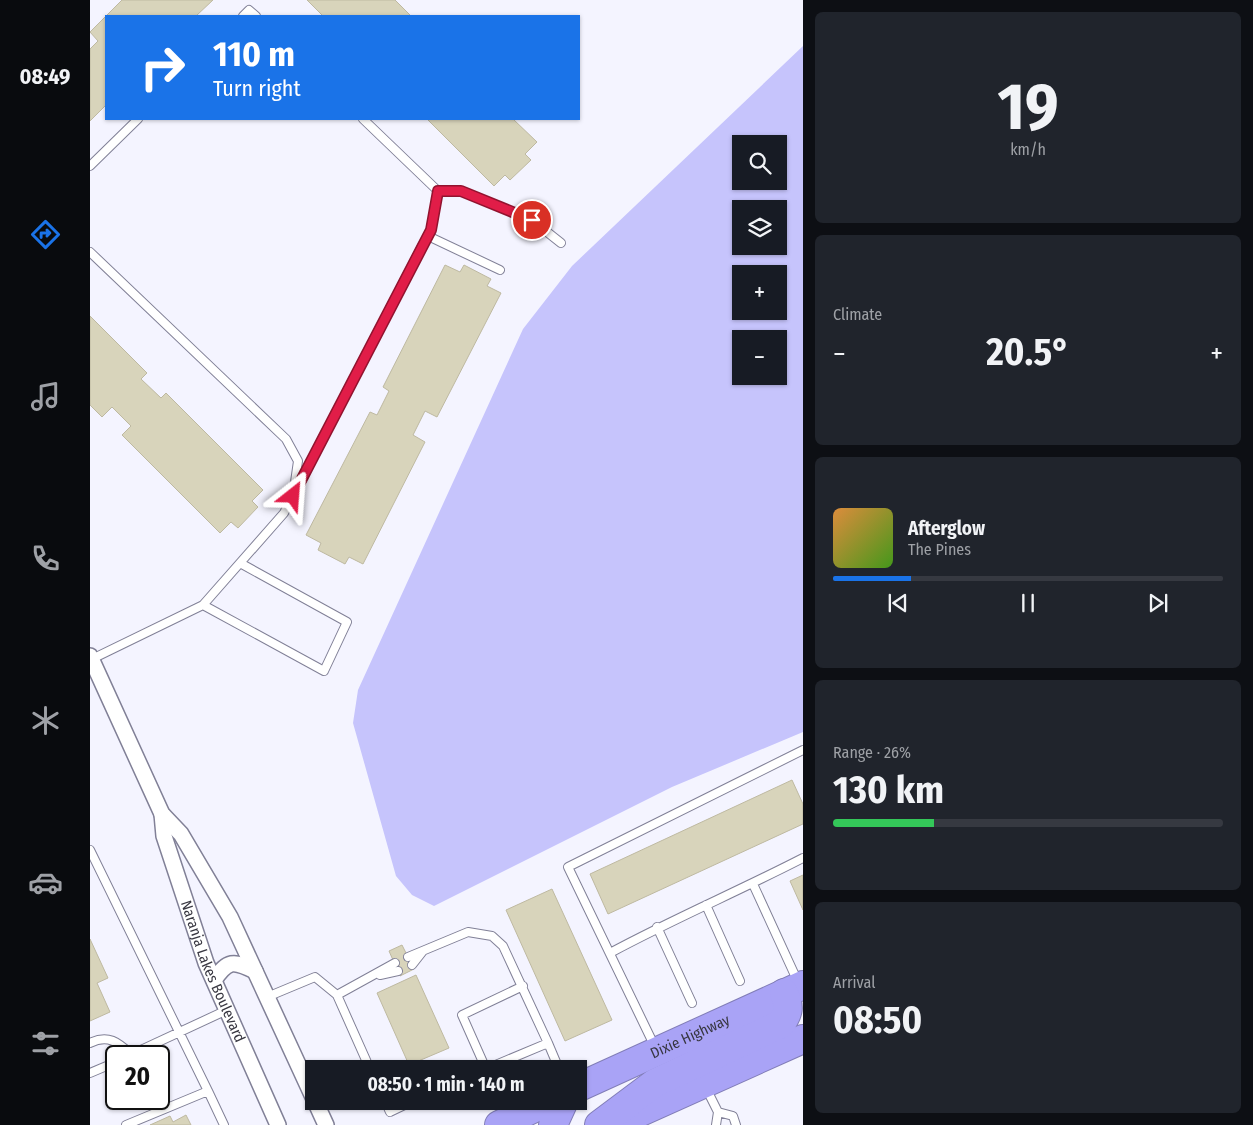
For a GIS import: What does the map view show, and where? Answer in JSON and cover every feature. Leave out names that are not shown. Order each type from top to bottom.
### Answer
[{"type":"highway","name":"Dixie Highway","points":[[587,1083],[796,988]]},
{"type":"highway","points":[[599,1125],[655,1083],[781,1024],[788,1014],[796,988]]},
{"type":"highway","points":[[612,1125],[803,1039]]},
{"type":"highway","points":[[499,1125],[530,1110]]},
{"type":"highway","points":[[553,1125],[560,1110]]},
{"type":"street","name":"Naranja Lakes Boulevard","points":[[90,658],[162,814],[180,834],[219,898],[305,1080]]},
{"type":"street","name":"Naranja Lakes Boulevard","points":[[162,814],[164,836],[214,980],[278,1125]]},
{"type":"street","points":[[214,980],[223,967],[229,964],[241,964],[255,971]]},
{"type":"street","name":"Naranja Lakes Boulevard","points":[[319,1110],[326,1125]]},
{"type":"lane","points":[[244,15],[249,10],[255,15]]},
{"type":"lane","points":[[90,166],[137,120]]},
{"type":"lane","points":[[364,120],[438,191],[461,191],[532,220],[561,243]]},
{"type":"lane","points":[[90,658],[203,605],[284,513],[428,236],[438,191]]},
{"type":"lane","points":[[428,236],[500,270]]},
{"type":"lane","points":[[90,252],[286,438],[298,461],[293,496]]},
{"type":"lane","points":[[203,605],[324,671],[347,622],[240,563]]},
{"type":"lane","points":[[656,1051],[568,867],[803,750]]},
{"type":"lane","points":[[90,850],[224,1125]]},
{"type":"lane","points":[[610,953],[657,927],[753,884],[803,858]]},
{"type":"lane","points":[[753,884],[796,988]]},
{"type":"lane","points":[[706,905],[740,981]]},
{"type":"lane","points":[[657,927],[692,1003]]},
{"type":"lane","points":[[408,957],[468,932],[492,936],[503,946],[523,986],[555,1060]]},
{"type":"lane","points":[[412,966],[424,950]]},
{"type":"lane","points":[[336,995],[368,978],[396,967]]},
{"type":"lane","points":[[267,997],[315,977],[336,995],[366,1060]]},
{"type":"lane","points":[[482,1060],[462,1016],[523,986]]},
{"type":"lane","points":[[152,1045],[228,1010]]},
{"type":"lane","points":[[90,1043],[100,1038],[109,1038],[121,1045]]},
{"type":"lane","points":[[507,1060],[548,1043]]},
{"type":"lane","points":[[90,1073],[105,1067]]},
{"type":"lane","points":[[704,1084],[718,1112],[716,1125]]},
{"type":"lane","points":[[126,1125],[208,1091]]},
{"type":"lane","points":[[718,1112],[733,1116],[736,1125]]},
{"type":"water","points":[[803,46],[803,732],[672,787],[434,906],[412,895],[396,876],[353,723],[358,690],[523,329],[572,266]]},
{"type":"building","points":[[122,0],[213,0],[197,15],[107,15]]},
{"type":"building","points":[[307,0],[395,0],[410,15],[322,15]]},
{"type":"building","points":[[105,17],[105,106],[90,121],[90,49],[98,41],[90,32]]},
{"type":"building","points":[[428,120],[514,120],[537,142],[525,154],[531,160],[510,180],[505,175],[494,186]]},
{"type":"building","points":[[445,265],[460,272],[464,265],[491,279],[487,286],[501,293],[437,417],[425,411],[413,435],[425,442],[363,564],[349,557],[345,564],[318,550],[321,543],[306,535],[370,412],[377,415],[389,391],[383,387]]},
{"type":"building","points":[[90,316],[147,373],[141,379],[161,398],[166,393],[263,490],[252,501],[258,507],[238,528],[231,522],[220,533],[122,435],[131,426],[112,407],[102,417],[90,405]]},
{"type":"building","points":[[792,780],[803,804],[803,824],[608,914],[590,874]]},
{"type":"building","points":[[803,875],[803,910],[790,881]]},
{"type":"building","points":[[552,889],[612,1020],[565,1041],[506,910]]},
{"type":"building","points":[[90,939],[108,978],[97,983],[110,1012],[90,1021]]},
{"type":"building","points":[[402,945],[414,969],[400,976],[389,951]]},
{"type":"building","points":[[416,975],[449,1048],[421,1060],[407,1060],[377,993]]},
{"type":"building","points":[[186,1115],[191,1125],[150,1125],[170,1116],[173,1122]]},
{"type":"route","points":[[293,496],[431,230],[438,191],[461,191],[532,220]]}]
